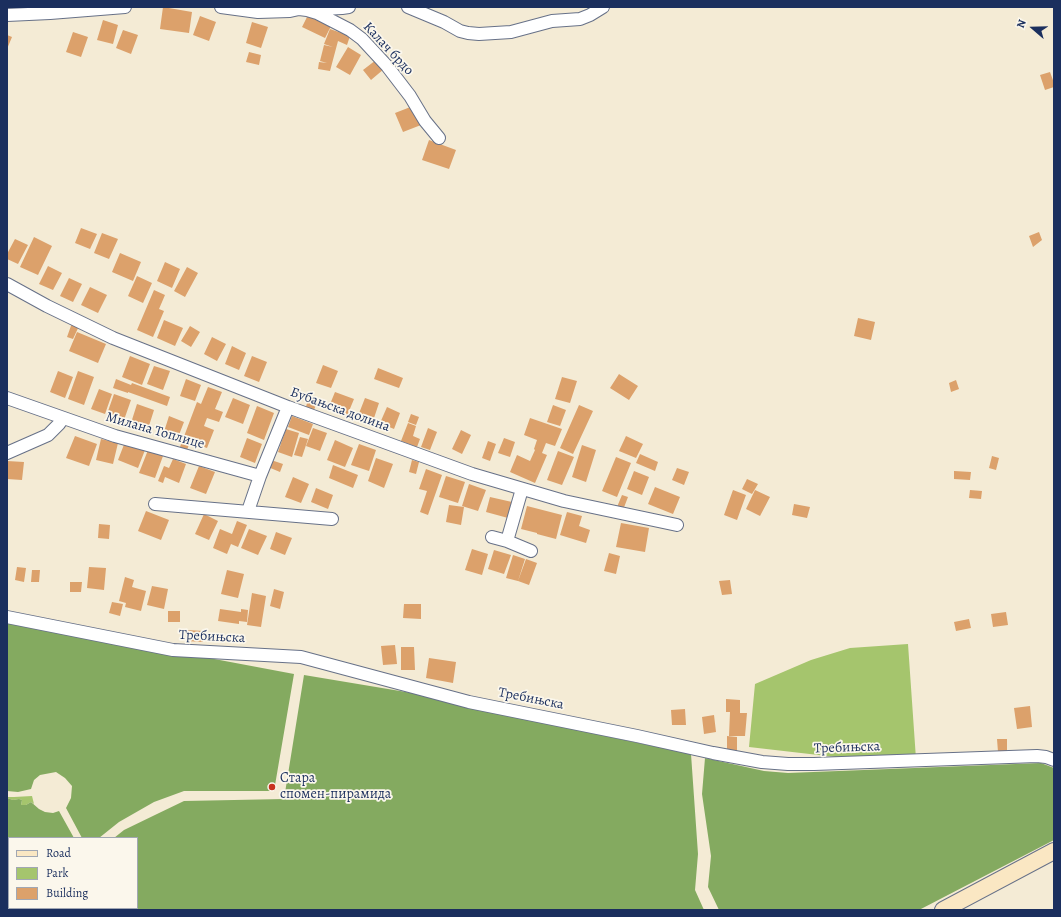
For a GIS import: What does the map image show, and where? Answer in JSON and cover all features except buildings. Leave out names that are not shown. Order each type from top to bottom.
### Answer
[{"type":"street","points":[[7,14],[36,14],[125,7]]},
{"type":"street","name":"Калач брдо","points":[[221,7],[258,12],[290,11],[299,9],[306,10],[316,13],[350,30],[362,39],[378,56],[410,96],[424,121],[439,138]]},
{"type":"street","points":[[316,13],[323,9],[349,7]]},
{"type":"street","points":[[408,7],[444,22],[460,31],[479,34],[511,32],[552,21],[580,19],[590,16],[603,7]]},
{"type":"street","name":"Бубањска долина","points":[[7,284],[47,306],[113,338],[288,407],[472,474],[522,489],[589,506],[676,524]]},
{"type":"street","name":"Милана Топлице","points":[[7,398],[115,436],[260,476]]},
{"type":"street","points":[[248,511],[260,476],[288,407]]},
{"type":"street","points":[[7,453],[48,435],[63,418]]},
{"type":"street","points":[[507,541],[522,489]]},
{"type":"street","points":[[155,504],[332,519]]},
{"type":"street","points":[[492,536],[531,551]]},
{"type":"street","name":"Требињска","points":[[7,617],[173,650],[301,657],[469,702],[762,762],[814,764],[1037,756],[1054,760]]},
{"type":"street","points":[[943,910],[1054,851]]},
{"type":"green space","points":[[7,620],[294,674],[274,791],[184,791],[154,802],[119,822],[100,837],[81,837],[66,808],[71,798],[72,786],[65,778],[56,772],[40,775],[34,780],[31,789],[18,792],[7,791]]},
{"type":"green space","points":[[908,644],[916,759],[853,759],[749,747],[755,684],[811,660],[850,648]]},
{"type":"green space","points":[[304,675],[442,698],[549,724],[691,754],[698,854],[695,890],[704,910],[60,909],[138,909],[138,837],[115,837],[124,830],[184,801],[284,799]]},
{"type":"green space","points":[[705,758],[764,771],[788,773],[1041,763],[1054,768],[1054,840],[919,910],[719,910],[708,887],[711,856],[702,794]]},
{"type":"green space","points":[[32,796],[34,804],[31,802],[26,805],[21,805],[22,800],[7,798],[7,797]]},
{"type":"green space","points":[[7,798],[22,800],[21,805],[26,805],[31,802],[45,812],[53,813],[59,811],[73,837],[8,837],[7,876]]},
{"type":"place","name":"Стара спомен-пирамида","points":[[272,787]]}]
